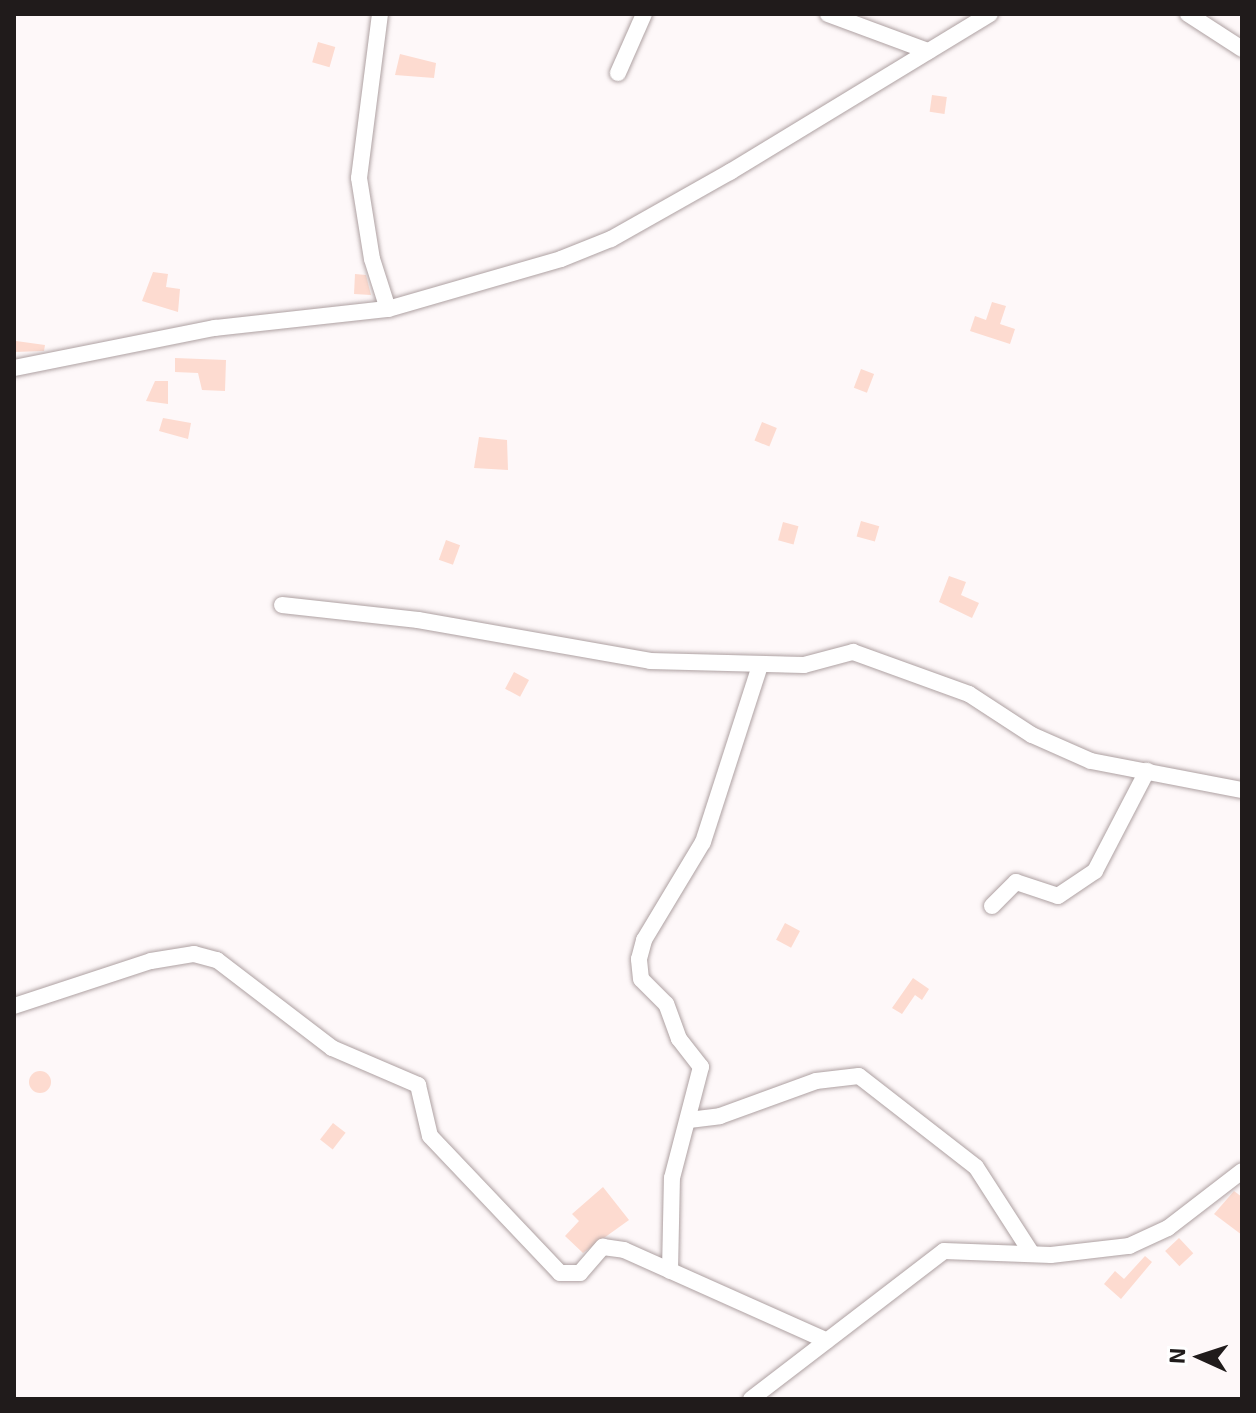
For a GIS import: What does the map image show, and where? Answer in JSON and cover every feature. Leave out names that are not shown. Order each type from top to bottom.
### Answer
[{"type":"street","points":[[380,14],[359,178],[372,259],[388,309]]},
{"type":"street","points":[[618,73],[644,14]]},
{"type":"street","points":[[828,14],[928,51]]},
{"type":"street","points":[[14,368],[215,328],[388,309],[492,283],[611,239],[990,14]]},
{"type":"street","points":[[1188,14],[1242,49]]},
{"type":"street","points":[[282,605],[418,620],[650,661],[804,665],[853,652],[969,694],[1032,735],[1091,761],[1242,790]]},
{"type":"street","points":[[670,1271],[672,1178],[701,1067],[679,1039],[666,1004],[641,979],[639,959],[644,940],[703,842],[760,665]]},
{"type":"street","points":[[992,906],[1016,882],[1058,896],[1095,871],[1147,771]]},
{"type":"street","points":[[14,1006],[151,961],[194,954],[217,960],[332,1048],[418,1085],[430,1136],[560,1273],[580,1273],[606,1246],[827,1341]]},
{"type":"street","points":[[689,1120],[720,1116],[816,1081],[859,1076],[976,1167],[1032,1254]]},
{"type":"street","points":[[751,1399],[944,1251],[1032,1254],[1144,1241],[1242,1171]]},
{"type":"building","points":[[318,42],[335,47],[330,67],[312,62]]},
{"type":"building","points":[[400,54],[436,63],[434,78],[395,75]]},
{"type":"building","points":[[932,95],[947,97],[944,114],[930,112]]},
{"type":"building","points":[[153,272],[168,274],[166,287],[180,289],[178,312],[142,301]]},
{"type":"building","points":[[355,274],[366,275],[371,295],[354,294]]},
{"type":"building","points":[[992,302],[1006,306],[1000,324],[1015,329],[1010,344],[970,331],[975,316],[986,320]]},
{"type":"building","points":[[16,341],[45,345],[44,351],[14,352]]},
{"type":"building","points":[[175,358],[226,360],[225,391],[202,390],[198,373],[175,372]]},
{"type":"building","points":[[861,369],[874,374],[867,393],[854,388]]},
{"type":"building","points":[[155,381],[168,381],[168,404],[146,401]]},
{"type":"building","points":[[163,418],[191,423],[188,439],[159,431]]},
{"type":"building","points":[[762,422],[777,428],[769,447],[755,441]]},
{"type":"building","points":[[479,437],[507,440],[508,470],[474,468]]},
{"type":"building","points":[[861,521],[879,526],[875,542],[857,536]]},
{"type":"building","points":[[783,522],[798,526],[794,544],[778,540]]},
{"type":"building","points":[[446,540],[460,545],[453,565],[439,560]]},
{"type":"building","points":[[949,576],[966,582],[961,595],[979,603],[972,618],[939,602]]},
{"type":"building","points":[[514,672],[529,680],[520,697],[505,689]]},
{"type":"building","points":[[785,923],[800,931],[791,948],[776,940]]},
{"type":"building","points":[[913,978],[929,989],[922,1000],[915,995],[902,1014],[892,1008]]},
{"type":"building","points":[[40,1071],[48,1074],[51,1082],[48,1090],[40,1093],[32,1090],[29,1082],[32,1074]]},
{"type":"building","points":[[333,1123],[346,1133],[333,1149],[320,1140]]},
{"type":"building","points":[[603,1187],[629,1220],[583,1253],[565,1236],[579,1221],[572,1214]]},
{"type":"building","points":[[1234,1191],[1242,1197],[1242,1235],[1214,1214]]},
{"type":"building","points":[[1179,1238],[1193,1253],[1179,1266],[1165,1251]]},
{"type":"building","points":[[1145,1256],[1152,1262],[1121,1299],[1104,1284],[1115,1271],[1124,1279]]}]
